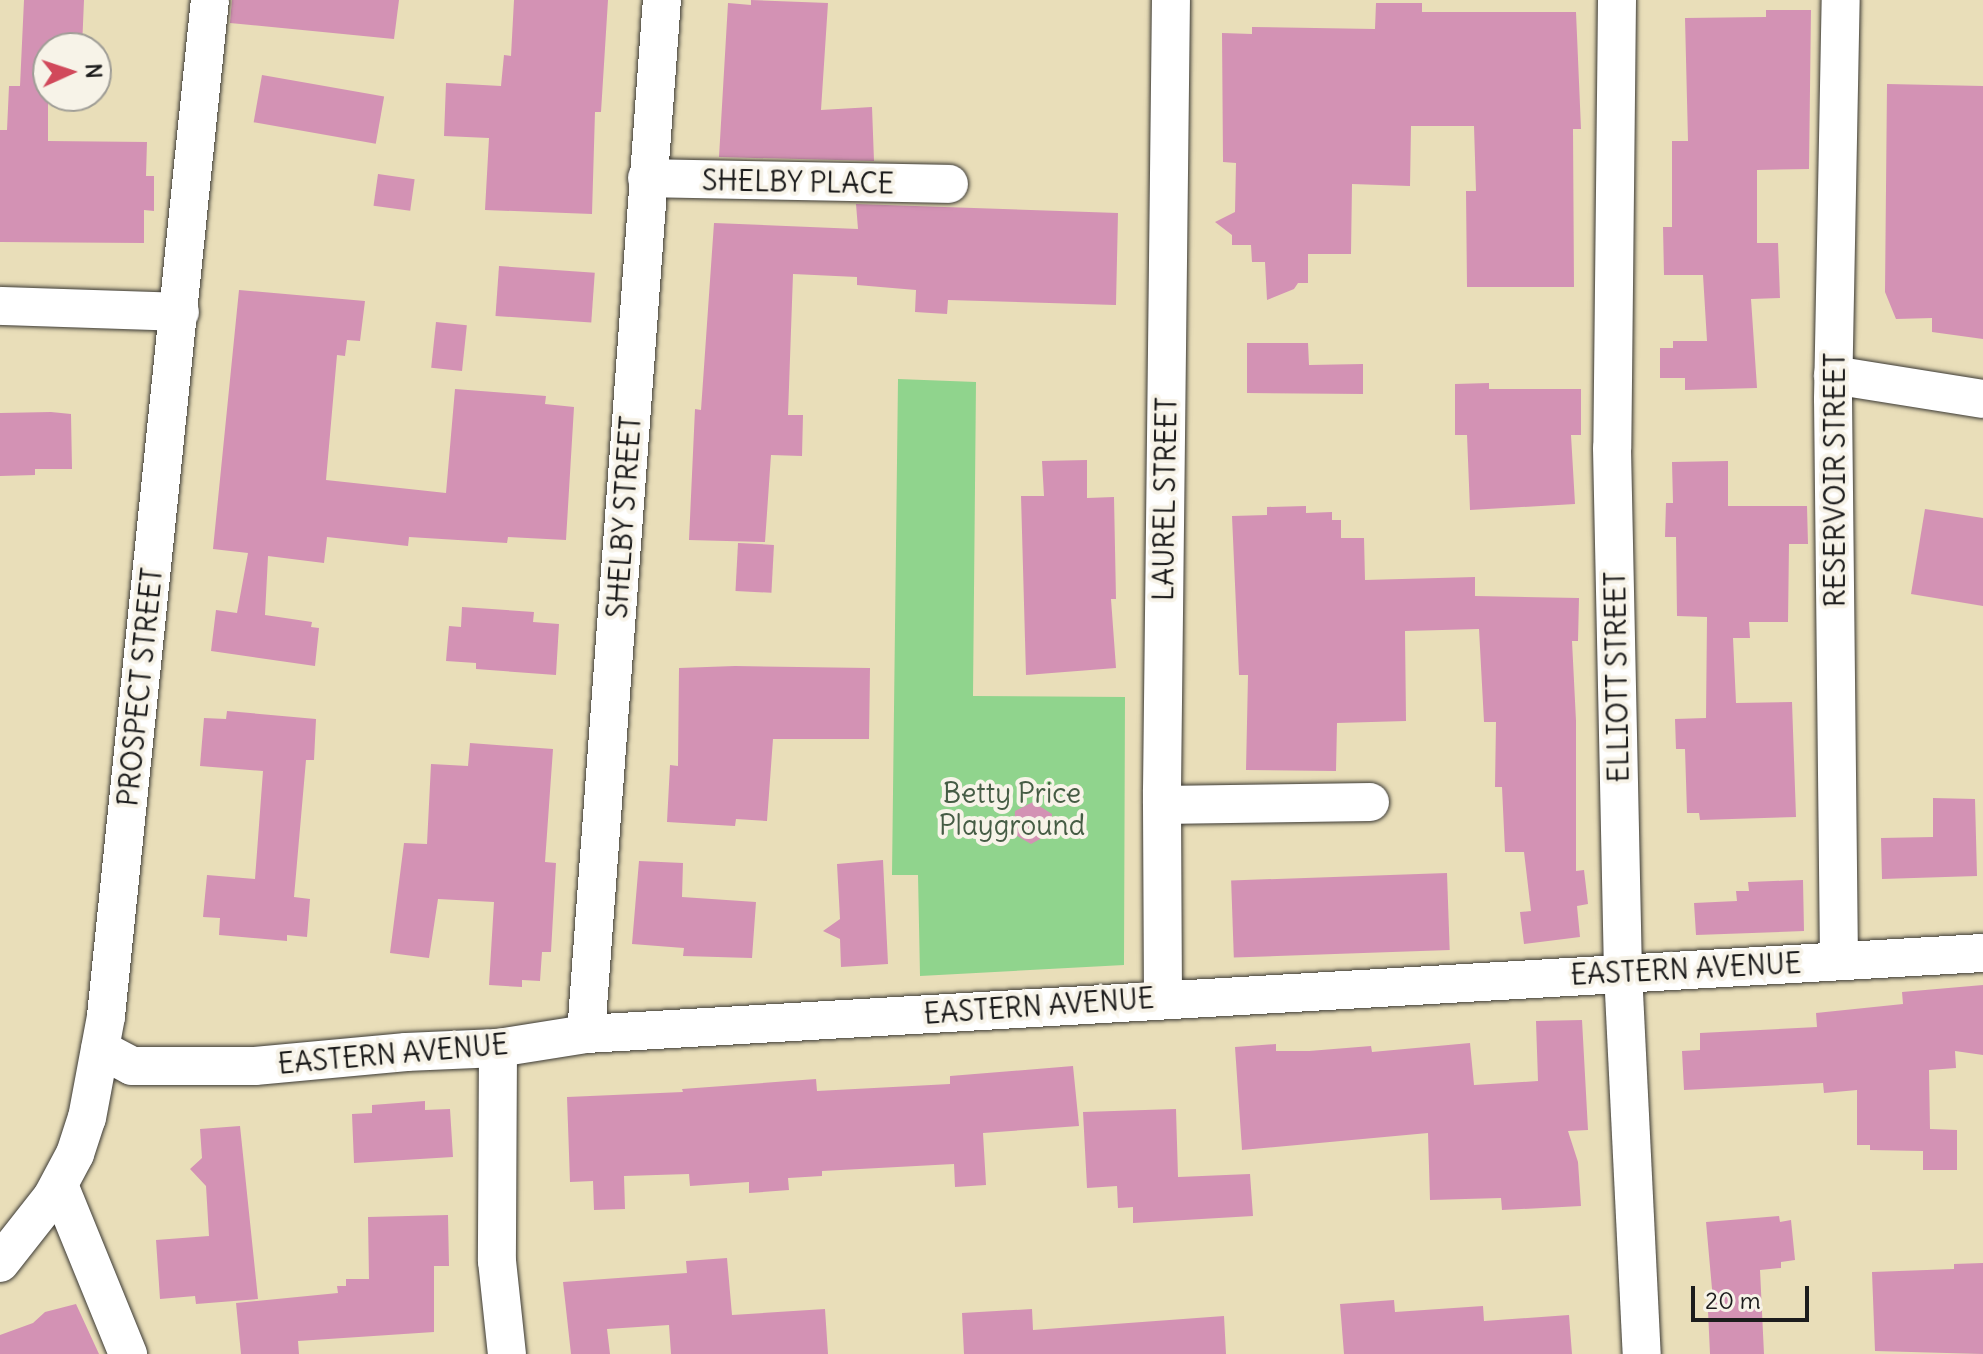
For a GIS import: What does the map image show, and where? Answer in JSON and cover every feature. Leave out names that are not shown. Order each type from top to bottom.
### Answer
[{"type":"street","name":"PROSPECT STREET","points":[[59,1185],[75,1154],[87,1118],[100,1049],[180,312],[210,0]]},
{"type":"street","name":"SHELBY STREET","points":[[586,1034],[662,0]]},
{"type":"street","name":"LAUREL STREET","points":[[1163,998],[1162,805],[1171,0]]},
{"type":"street","name":"ELLIOTT STREET","points":[[1617,0],[1612,448],[1623,972],[1642,1354]]},
{"type":"street","name":"RESERVOIR STREET","points":[[1839,961],[1833,375],[1841,0]]},
{"type":"street","name":"SHELBY PLACE","points":[[647,178],[949,184]]},
{"type":"street","points":[[0,306],[180,312]]},
{"type":"street","points":[[1833,375],[1983,399]]},
{"type":"street","points":[[1162,805],[1370,802]]},
{"type":"street","name":"EASTERN AVENUE","points":[[100,1049],[132,1066],[255,1066],[406,1052],[498,1048],[586,1034],[1163,998],[1983,953]]},
{"type":"street","points":[[498,1048],[497,1261],[507,1354]]},
{"type":"street","points":[[0,1263],[59,1185]]},
{"type":"street","points":[[59,1185],[128,1354]]},
{"type":"green space","name":"Betty Price Playground","points":[[898,379],[976,382],[973,696],[1125,697],[1124,965],[920,976],[918,875],[892,875]]},
{"type":"building","points":[[24,0],[84,0],[83,32],[32,32],[32,112],[48,112],[48,141],[147,142],[146,176],[154,176],[154,211],[144,210],[144,243],[0,242],[0,130],[7,130],[9,86],[20,86]]},
{"type":"building","points":[[232,0],[399,0],[394,39],[230,23]]},
{"type":"building","points":[[514,0],[608,0],[601,112],[595,112],[592,214],[485,210],[489,138],[444,136],[446,83],[501,86],[504,55],[511,56]]},
{"type":"building","points":[[751,0],[828,3],[821,110],[872,107],[874,161],[719,157],[728,3],[751,5]]},
{"type":"building","points":[[1376,3],[1422,3],[1422,12],[1576,12],[1581,129],[1573,129],[1574,287],[1467,287],[1466,191],[1476,191],[1474,126],[1411,126],[1410,186],[1352,184],[1351,254],[1308,254],[1308,283],[1298,283],[1294,289],[1267,300],[1265,262],[1252,262],[1251,245],[1232,245],[1232,235],[1215,222],[1235,212],[1236,163],[1223,162],[1222,33],[1252,34],[1252,27],[1375,29]]},
{"type":"building","points":[[1766,10],[1811,10],[1809,169],[1757,170],[1757,243],[1778,243],[1780,298],[1751,299],[1757,388],[1685,390],[1685,378],[1660,378],[1660,348],[1673,348],[1673,341],[1707,341],[1703,275],[1664,275],[1663,227],[1672,227],[1672,141],[1688,141],[1685,18],[1766,17]]},
{"type":"building","points":[[262,75],[384,97],[376,144],[254,122]]},
{"type":"building","points":[[1887,84],[1983,86],[1983,339],[1932,332],[1932,318],[1896,319],[1885,292]]},
{"type":"building","points":[[378,174],[415,179],[410,211],[374,206]]},
{"type":"building","points":[[856,204],[1118,213],[1116,305],[948,300],[947,314],[915,312],[916,290],[857,285],[857,277],[793,274],[788,415],[803,415],[802,456],[771,455],[765,542],[689,540],[695,409],[701,410],[714,223],[858,229]]},
{"type":"building","points":[[499,266],[595,273],[591,323],[496,316]]},
{"type":"building","points":[[239,290],[365,301],[360,341],[347,340],[345,356],[337,355],[326,480],[446,493],[455,389],[546,396],[545,404],[574,407],[566,540],[508,537],[507,543],[409,537],[408,546],[327,537],[324,563],[268,556],[265,615],[312,622],[311,627],[319,628],[315,666],[211,651],[216,610],[237,613],[248,553],[213,549]]},
{"type":"building","points":[[436,322],[467,325],[462,371],[431,368]]},
{"type":"building","points":[[1247,343],[1308,343],[1309,365],[1363,364],[1363,394],[1247,393]]},
{"type":"building","points":[[1489,383],[1489,389],[1581,389],[1581,435],[1571,435],[1575,504],[1470,510],[1467,435],[1455,435],[1455,384]]},
{"type":"building","points":[[0,413],[71,414],[72,469],[35,469],[35,475],[0,476]]},
{"type":"building","points":[[1087,460],[1087,498],[1114,497],[1116,599],[1111,599],[1116,668],[1026,675],[1021,496],[1044,496],[1042,461]]},
{"type":"building","points":[[1728,461],[1728,506],[1807,506],[1808,544],[1789,544],[1788,622],[1749,622],[1750,638],[1733,638],[1736,703],[1792,702],[1796,817],[1700,820],[1699,813],[1687,813],[1685,749],[1676,749],[1675,719],[1706,718],[1707,617],[1677,616],[1676,537],[1665,537],[1666,503],[1673,503],[1672,462]]},
{"type":"building","points":[[1306,506],[1306,513],[1332,512],[1332,520],[1341,520],[1341,538],[1364,538],[1365,580],[1475,577],[1475,596],[1579,598],[1578,641],[1572,641],[1576,721],[1576,871],[1584,870],[1588,904],[1577,906],[1580,937],[1524,944],[1520,912],[1531,911],[1524,852],[1505,852],[1502,787],[1495,787],[1496,722],[1484,722],[1479,629],[1405,631],[1406,721],[1337,723],[1336,771],[1246,770],[1248,675],[1239,675],[1232,516],[1267,515],[1267,507]]},
{"type":"building","points":[[1925,509],[1983,518],[1983,606],[1911,594]]},
{"type":"building","points":[[738,543],[774,545],[771,593],[735,591]]},
{"type":"building","points":[[462,607],[534,612],[533,622],[559,624],[556,675],[476,669],[476,663],[446,661],[449,626],[461,627]]},
{"type":"building","points":[[679,668],[870,668],[869,739],[773,739],[767,821],[736,819],[735,826],[667,822],[670,765],[678,766]]},
{"type":"building","points":[[227,711],[316,719],[314,760],[306,760],[294,897],[310,899],[307,937],[287,935],[287,941],[219,935],[220,918],[203,917],[207,875],[255,879],[263,771],[200,766],[204,718],[226,719]]},
{"type":"building","points":[[470,743],[553,749],[545,862],[556,863],[551,952],[542,952],[540,981],[522,980],[522,987],[489,985],[494,902],[438,899],[429,958],[390,953],[404,843],[427,844],[431,764],[468,766]]},
{"type":"building","points":[[1933,798],[1975,799],[1977,876],[1882,879],[1881,838],[1933,837]]},
{"type":"building","points":[[1033,802],[1052,814],[1051,833],[1031,844],[1014,834],[1015,811]]},
{"type":"building","points":[[883,860],[888,964],[841,967],[840,939],[823,931],[840,919],[837,864]]},
{"type":"building","points":[[639,861],[683,863],[682,897],[756,902],[752,958],[683,956],[684,948],[632,944]]},
{"type":"building","points":[[1447,873],[1450,950],[1234,957],[1231,881]]},
{"type":"building","points":[[1803,880],[1804,931],[1696,935],[1694,903],[1737,901],[1736,891],[1749,891],[1748,882]]},
{"type":"building","points":[[1983,985],[1983,1055],[1955,1051],[1956,1068],[1929,1070],[1930,1129],[1957,1130],[1957,1170],[1923,1170],[1923,1151],[1870,1150],[1870,1145],[1857,1145],[1857,1090],[1824,1093],[1823,1083],[1684,1090],[1682,1051],[1700,1050],[1700,1033],[1817,1027],[1816,1013],[1903,1004],[1902,992]]},
{"type":"building","points":[[1582,1020],[1588,1130],[1568,1131],[1578,1162],[1581,1206],[1502,1210],[1501,1198],[1430,1200],[1428,1133],[1242,1150],[1235,1047],[1276,1044],[1276,1051],[1309,1051],[1371,1046],[1372,1052],[1470,1043],[1474,1085],[1538,1081],[1536,1021]]},
{"type":"building","points":[[1073,1066],[1079,1126],[983,1133],[986,1185],[955,1187],[954,1164],[822,1171],[822,1176],[788,1178],[789,1190],[749,1193],[749,1182],[690,1186],[689,1174],[624,1176],[625,1209],[594,1210],[593,1181],[570,1182],[567,1097],[683,1092],[682,1089],[816,1079],[817,1091],[950,1084],[950,1076]]},
{"type":"building","points":[[425,1101],[425,1110],[450,1109],[453,1157],[354,1163],[352,1114],[372,1113],[372,1105]]},
{"type":"building","points":[[1176,1109],[1178,1177],[1250,1174],[1253,1216],[1133,1223],[1133,1207],[1118,1208],[1117,1186],[1087,1188],[1083,1112]]},
{"type":"building","points":[[240,1126],[258,1299],[196,1304],[195,1296],[160,1299],[156,1240],[209,1236],[206,1186],[190,1169],[202,1158],[200,1129]]},
{"type":"building","points":[[448,1215],[449,1266],[434,1266],[434,1332],[298,1341],[299,1354],[241,1354],[236,1303],[338,1293],[337,1286],[346,1286],[346,1279],[369,1279],[368,1217]]},
{"type":"building","points":[[1779,1216],[1780,1222],[1791,1220],[1795,1260],[1781,1262],[1781,1268],[1760,1270],[1764,1354],[1710,1354],[1708,1311],[1714,1311],[1706,1222]]},
{"type":"building","points":[[727,1258],[732,1315],[825,1309],[828,1354],[671,1354],[669,1325],[607,1329],[610,1354],[571,1354],[563,1282],[687,1273],[686,1261]]},
{"type":"building","points":[[1983,1263],[1983,1354],[1875,1351],[1872,1272],[1954,1269],[1954,1264]]},
{"type":"building","points":[[1394,1300],[1395,1312],[1483,1306],[1484,1321],[1569,1315],[1572,1354],[1344,1354],[1340,1304]]},
{"type":"building","points":[[76,1304],[99,1354],[0,1354],[0,1335],[33,1323],[45,1312]]},
{"type":"building","points":[[1032,1309],[1033,1330],[1224,1316],[1226,1354],[964,1354],[962,1313]]}]
